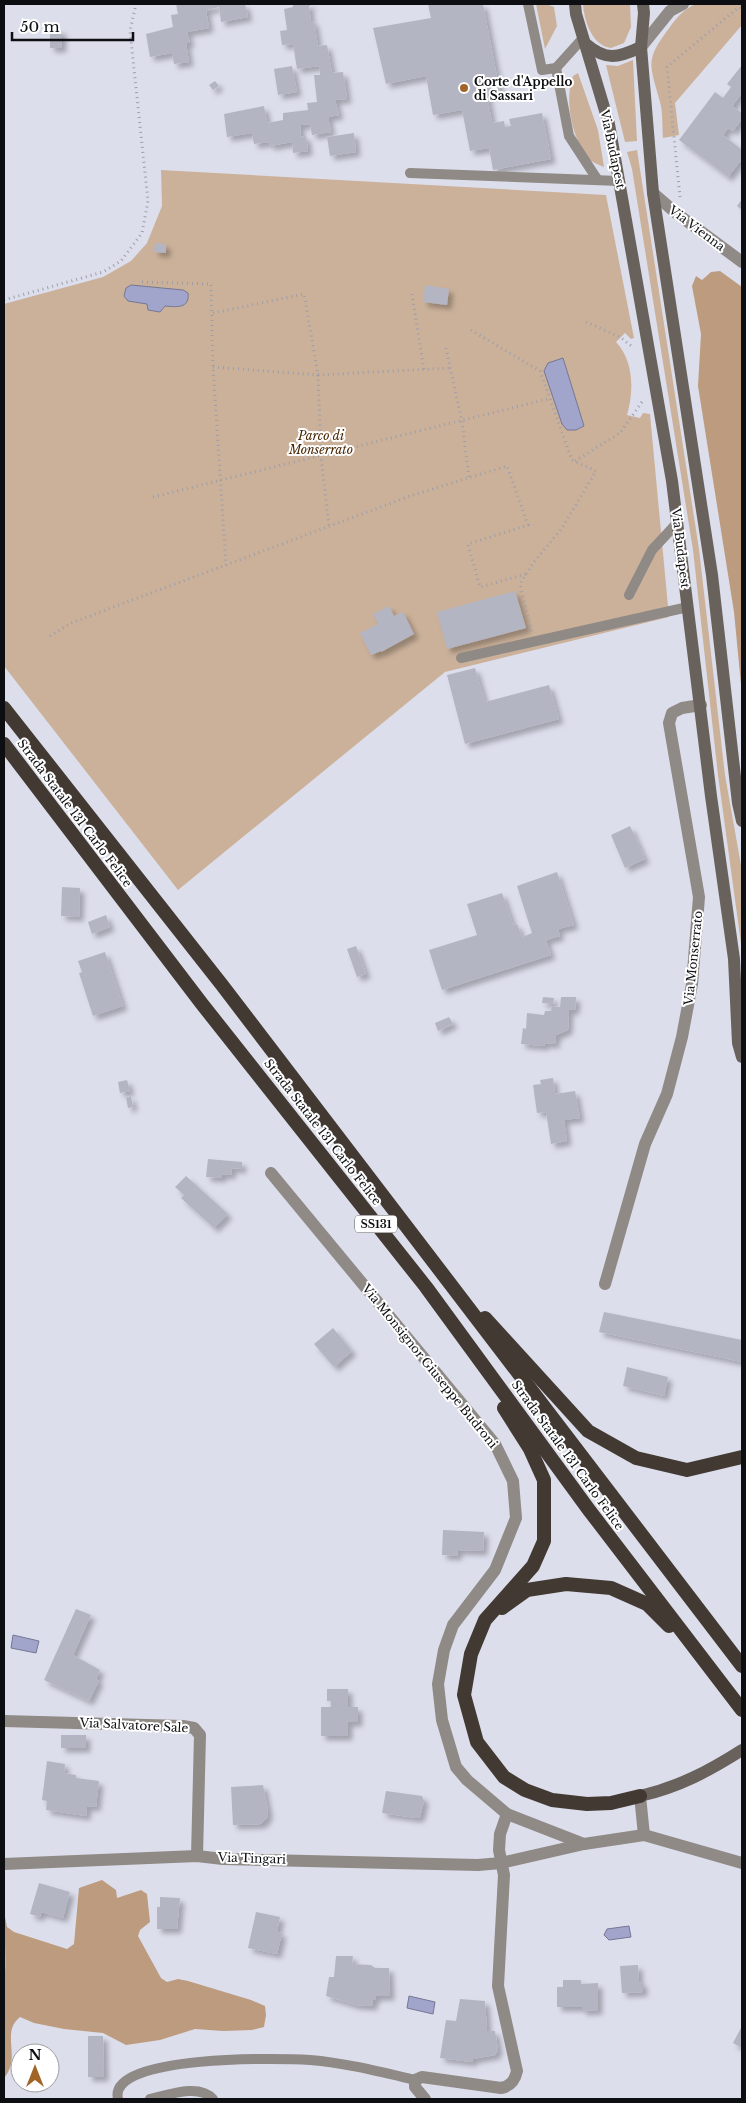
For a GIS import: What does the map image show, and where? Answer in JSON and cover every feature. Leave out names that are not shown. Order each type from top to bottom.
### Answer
[{"type":"highway","name":"Strada Statale 131 Carlo Felice","points":[[4,708],[222,985],[742,1666]]},
{"type":"highway","name":"Strada Statale 131 Carlo Felice","points":[[4,744],[202,1004],[426,1287],[589,1510],[742,1710]]},
{"type":"highway","points":[[417,1242],[588,1431],[636,1458],[687,1470],[742,1457]]},
{"type":"highway","points":[[426,1287],[530,1449],[544,1480],[544,1541],[532,1566],[485,1620],[471,1654],[464,1695],[477,1742],[504,1776],[525,1790],[552,1800],[587,1804],[611,1803],[640,1796]]},
{"type":"highway","points":[[485,1620],[527,1590],[566,1584],[611,1588],[647,1604],[707,1664]]},
{"type":"main road","name":"Via Budapest","points":[[575,4],[609,124],[639,283],[678,522],[711,796],[734,960],[738,1043],[742,1057]]},
{"type":"main road","name":"Via Budapest","points":[[643,4],[641,47],[653,193],[712,575],[742,822]]},
{"type":"main road","points":[[584,41],[598,54],[614,57],[641,47]]},
{"type":"main road","points":[[737,1012],[742,998]]},
{"type":"main road","points":[[640,1796],[669,1789],[714,1767],[742,1750]]},
{"type":"street","points":[[641,47],[670,11],[683,4]]},
{"type":"street","name":"Via Vienna","points":[[653,193],[676,213],[742,262]]},
{"type":"street","name":"Via Monserrato","points":[[604,1284],[645,1144],[667,1094],[682,1037],[692,984],[699,897],[669,723],[672,713],[682,708],[701,705]]},
{"type":"street","name":"Via Monsignor Giuseppe Budroni","points":[[271,1173],[495,1444],[513,1481],[516,1518],[495,1570],[453,1626],[444,1650],[438,1684],[442,1720],[456,1767],[467,1780],[507,1814]]},
{"type":"street","name":"Via Salvatore Sale","points":[[4,1721],[183,1726],[194,1728],[200,1735],[197,1856]]},
{"type":"street","points":[[640,1796],[644,1834],[742,1863]]},
{"type":"street","points":[[425,2099],[414,2088],[415,2080],[422,2077],[501,2088],[510,2085],[516,2076],[517,2070],[498,1986],[504,1875],[501,1863],[500,1834],[507,1814],[584,1844]]},
{"type":"street","name":"Via Tingari","points":[[4,1864],[197,1856],[224,1859],[478,1865],[501,1863],[584,1844],[644,1834]]},
{"type":"lane","points":[[528,4],[542,70],[556,68],[584,41]]},
{"type":"lane","points":[[556,68],[569,136],[597,179]]},
{"type":"lane","points":[[410,172],[620,181]]},
{"type":"lane","points":[[629,595],[652,550],[678,522]]},
{"type":"lane","points":[[460,658],[688,607]]},
{"type":"lane","points":[[118,2099],[118,2089],[124,2081],[156,2067],[240,2059],[309,2060],[342,2064],[415,2080]]},
{"type":"lane","points":[[150,2099],[180,2092],[200,2091],[213,2099]]},
{"type":"path","points":[[4,300],[103,272],[121,261],[142,233],[148,201],[130,31],[136,4]]},
{"type":"path","points":[[680,204],[667,67],[739,7],[742,10]]},
{"type":"path","points":[[142,282],[211,284],[220,481],[226,565]]},
{"type":"path","points":[[213,313],[304,294],[318,375],[322,456],[329,527]]},
{"type":"path","points":[[412,294],[424,370]]},
{"type":"path","points":[[586,322],[620,337],[640,354]]},
{"type":"path","points":[[471,330],[540,371],[548,399],[572,460],[596,471],[562,528],[520,584],[534,642]]},
{"type":"path","points":[[446,348],[462,422],[469,478]]},
{"type":"path","points":[[214,367],[318,375],[450,368]]},
{"type":"path","points":[[153,498],[548,399]]},
{"type":"path","points":[[575,461],[620,433],[645,399]]},
{"type":"path","points":[[50,636],[71,623],[410,496],[507,466],[528,525],[468,544],[480,587],[526,574]]},
{"type":"green space","points":[[536,4],[546,4],[554,7],[557,26],[545,49]]},
{"type":"green space","points":[[583,4],[630,4],[631,27],[624,43],[611,48],[599,43],[587,24]]},
{"type":"green space","points":[[696,4],[740,4],[742,5],[742,25],[675,103],[679,135],[663,138],[661,106],[652,71],[653,56],[662,38],[675,20],[684,11]]},
{"type":"green space","points":[[633,60],[637,141],[625,142],[606,65],[618,66]]},
{"type":"green space","points":[[578,73],[598,130],[604,167],[587,157],[574,129],[569,96],[573,76]]},
{"type":"green space","points":[[637,150],[699,549],[725,775],[742,871],[742,951],[718,775],[693,550],[632,169],[627,152]]},
{"type":"green space","name":"Parco di Monserrato","points":[[161,170],[606,195],[634,338],[631,339],[625,333],[616,342],[626,358],[631,377],[631,396],[627,415],[640,418],[643,413],[650,414],[669,617],[445,672],[178,890],[4,666],[4,304],[103,277],[131,261],[147,243],[162,206]]},
{"type":"shaded area","points":[[720,271],[742,287],[742,695],[734,612],[698,386],[701,334],[692,286],[696,276],[702,280],[711,272]]},
{"type":"shaded area","points":[[102,1880],[116,1890],[117,1898],[141,1890],[147,1894],[150,1922],[140,1930],[138,1936],[161,1978],[167,1982],[178,1979],[188,1981],[265,2006],[264,2027],[252,2030],[223,2031],[195,2029],[160,2040],[126,2045],[103,2033],[64,2029],[34,2023],[20,2017],[14,2023],[12,2030],[10,2066],[4,2078],[4,1912],[7,1927],[14,1932],[67,1949],[74,1944],[79,1888]]},
{"type":"water","points":[[131,285],[183,290],[188,293],[187,302],[181,306],[165,306],[160,312],[148,310],[147,304],[128,301],[124,296],[126,288]]},
{"type":"water","points":[[563,358],[584,426],[576,430],[567,430],[562,424],[544,371],[548,363]]},
{"type":"water","points":[[13,1635],[39,1641],[36,1653],[11,1648]]},
{"type":"water","points":[[629,1926],[631,1937],[609,1940],[604,1935],[607,1929]]},
{"type":"water","points":[[409,1996],[435,2002],[433,2014],[407,2008]]},
{"type":"building","points":[[176,4],[245,4],[248,17],[221,22],[219,7],[206,10],[209,28],[187,32],[190,43],[186,43],[189,62],[174,64],[172,53],[150,57],[146,34],[173,27],[171,15],[178,14]]},
{"type":"building","points":[[293,4],[314,4],[309,6],[311,22],[314,21],[318,46],[327,45],[332,73],[343,72],[347,99],[335,100],[339,115],[328,117],[331,132],[312,135],[310,124],[300,125],[301,137],[306,136],[308,151],[293,153],[292,142],[270,146],[269,142],[254,144],[252,133],[227,137],[224,114],[264,106],[267,123],[283,120],[283,113],[308,110],[307,103],[317,102],[314,75],[320,75],[319,66],[297,69],[293,44],[282,45],[280,31],[287,30],[284,9],[293,7]]},
{"type":"building","name":"Corte d'Appello di Sassari","points":[[428,4],[483,4],[500,92],[487,95],[492,123],[504,121],[505,127],[511,126],[509,119],[542,113],[551,159],[493,170],[489,148],[470,151],[462,110],[433,115],[426,76],[386,84],[373,28],[431,18]]},
{"type":"building","points":[[50,30],[62,30],[62,48],[50,48]]},
{"type":"building","points":[[742,65],[742,93],[732,106],[742,113],[742,119],[733,131],[728,128],[723,135],[742,150],[742,159],[728,177],[679,140],[715,92],[723,98],[731,87],[727,84]]},
{"type":"building","points":[[292,66],[297,92],[278,95],[274,69]]},
{"type":"building","points":[[215,81],[219,86],[213,90],[209,85]]},
{"type":"building","points":[[354,133],[356,152],[330,156],[327,137]]},
{"type":"building","points":[[742,199],[742,210],[737,206]]},
{"type":"building","points":[[155,243],[166,244],[166,253],[154,252]]},
{"type":"building","points":[[425,285],[449,289],[447,305],[423,302]]},
{"type":"building","points":[[515,591],[526,628],[447,649],[437,612]]},
{"type":"building","points":[[389,606],[394,616],[403,612],[414,634],[381,652],[371,655],[360,633],[378,624],[373,614]]},
{"type":"building","points":[[475,668],[485,702],[549,685],[559,719],[465,744],[447,675]]},
{"type":"building","points":[[630,826],[645,859],[625,868],[611,835]]},
{"type":"building","points":[[557,872],[574,925],[558,929],[560,936],[546,940],[551,955],[442,990],[429,950],[477,935],[467,904],[502,893],[513,925],[517,924],[522,937],[532,933],[517,886]]},
{"type":"building","points":[[62,887],[80,888],[79,917],[61,916]]},
{"type":"building","points":[[106,915],[110,927],[92,934],[88,922]]},
{"type":"building","points":[[356,946],[366,974],[357,977],[347,949]]},
{"type":"building","points":[[105,952],[123,1006],[93,1016],[79,973],[82,972],[78,961]]},
{"type":"building","points":[[543,997],[554,998],[553,1004],[542,1003]]},
{"type":"building","points":[[561,997],[576,997],[575,1010],[569,1010],[568,1030],[556,1035],[555,1044],[545,1043],[544,1046],[521,1044],[523,1028],[526,1029],[527,1013],[544,1015],[545,1011],[551,1011],[552,1006],[560,1007]]},
{"type":"building","points":[[449,1017],[453,1024],[438,1031],[435,1023]]},
{"type":"building","points":[[553,1078],[555,1094],[575,1091],[580,1118],[564,1120],[567,1141],[551,1144],[546,1112],[537,1113],[533,1085],[541,1084],[540,1080]]},
{"type":"building","points":[[127,1080],[130,1091],[120,1093],[118,1082]]},
{"type":"building","points":[[131,1096],[133,1107],[128,1108],[126,1098]]},
{"type":"building","points":[[208,1159],[242,1162],[242,1169],[232,1168],[231,1175],[222,1174],[222,1178],[206,1177]]},
{"type":"building","points":[[186,1176],[228,1214],[214,1228],[181,1198],[184,1195],[175,1187]]},
{"type":"building","points":[[604,1312],[742,1340],[742,1362],[599,1332]]},
{"type":"building","points":[[333,1328],[352,1351],[334,1367],[314,1344]]},
{"type":"building","points":[[627,1367],[668,1377],[664,1396],[623,1386]]},
{"type":"building","points":[[443,1530],[484,1532],[483,1551],[458,1550],[457,1556],[442,1555]]},
{"type":"building","points":[[76,1609],[91,1615],[73,1655],[100,1670],[96,1679],[99,1681],[89,1701],[44,1680]]},
{"type":"building","points":[[327,1689],[348,1689],[348,1707],[358,1707],[358,1722],[348,1722],[348,1736],[321,1736],[321,1707],[331,1707],[331,1701],[327,1701]]},
{"type":"building","points":[[61,1735],[86,1735],[86,1748],[61,1748]]},
{"type":"building","points":[[47,1761],[65,1764],[64,1773],[76,1775],[76,1778],[99,1781],[96,1807],[87,1806],[86,1816],[46,1810],[47,1801],[42,1800]]},
{"type":"building","points":[[263,1785],[268,1811],[267,1818],[261,1824],[233,1825],[231,1787]]},
{"type":"building","points":[[386,1791],[422,1796],[424,1801],[420,1817],[382,1813]]},
{"type":"building","points":[[39,1883],[70,1892],[63,1918],[41,1912],[40,1917],[30,1914]]},
{"type":"building","points":[[160,1897],[180,1898],[177,1929],[157,1929],[157,1907],[160,1907]]},
{"type":"building","points":[[256,1912],[280,1917],[277,1932],[282,1933],[277,1954],[248,1948]]},
{"type":"building","points":[[336,1956],[353,1956],[352,1964],[371,1965],[375,1968],[389,1968],[390,1996],[376,1996],[375,2000],[373,2000],[373,2006],[356,2005],[326,1996],[329,1977],[334,1977]]},
{"type":"building","points":[[638,1965],[639,1983],[643,1982],[643,1992],[622,1993],[620,1966]]},
{"type":"building","points":[[563,1980],[581,1980],[581,1984],[598,1983],[598,2010],[582,2011],[582,2007],[557,2007],[557,1987],[563,1987]]},
{"type":"building","points":[[460,1999],[485,2001],[487,2031],[495,2031],[498,2050],[495,2055],[473,2059],[472,2062],[440,2058],[446,2020],[456,2021]]},
{"type":"building","points":[[742,2026],[742,2048],[733,2043]]},
{"type":"building","points":[[88,2036],[103,2036],[104,2077],[88,2077]]},
{"type":"place","name":"Corte d'Appello di Sassari","points":[[464,88]]}]
